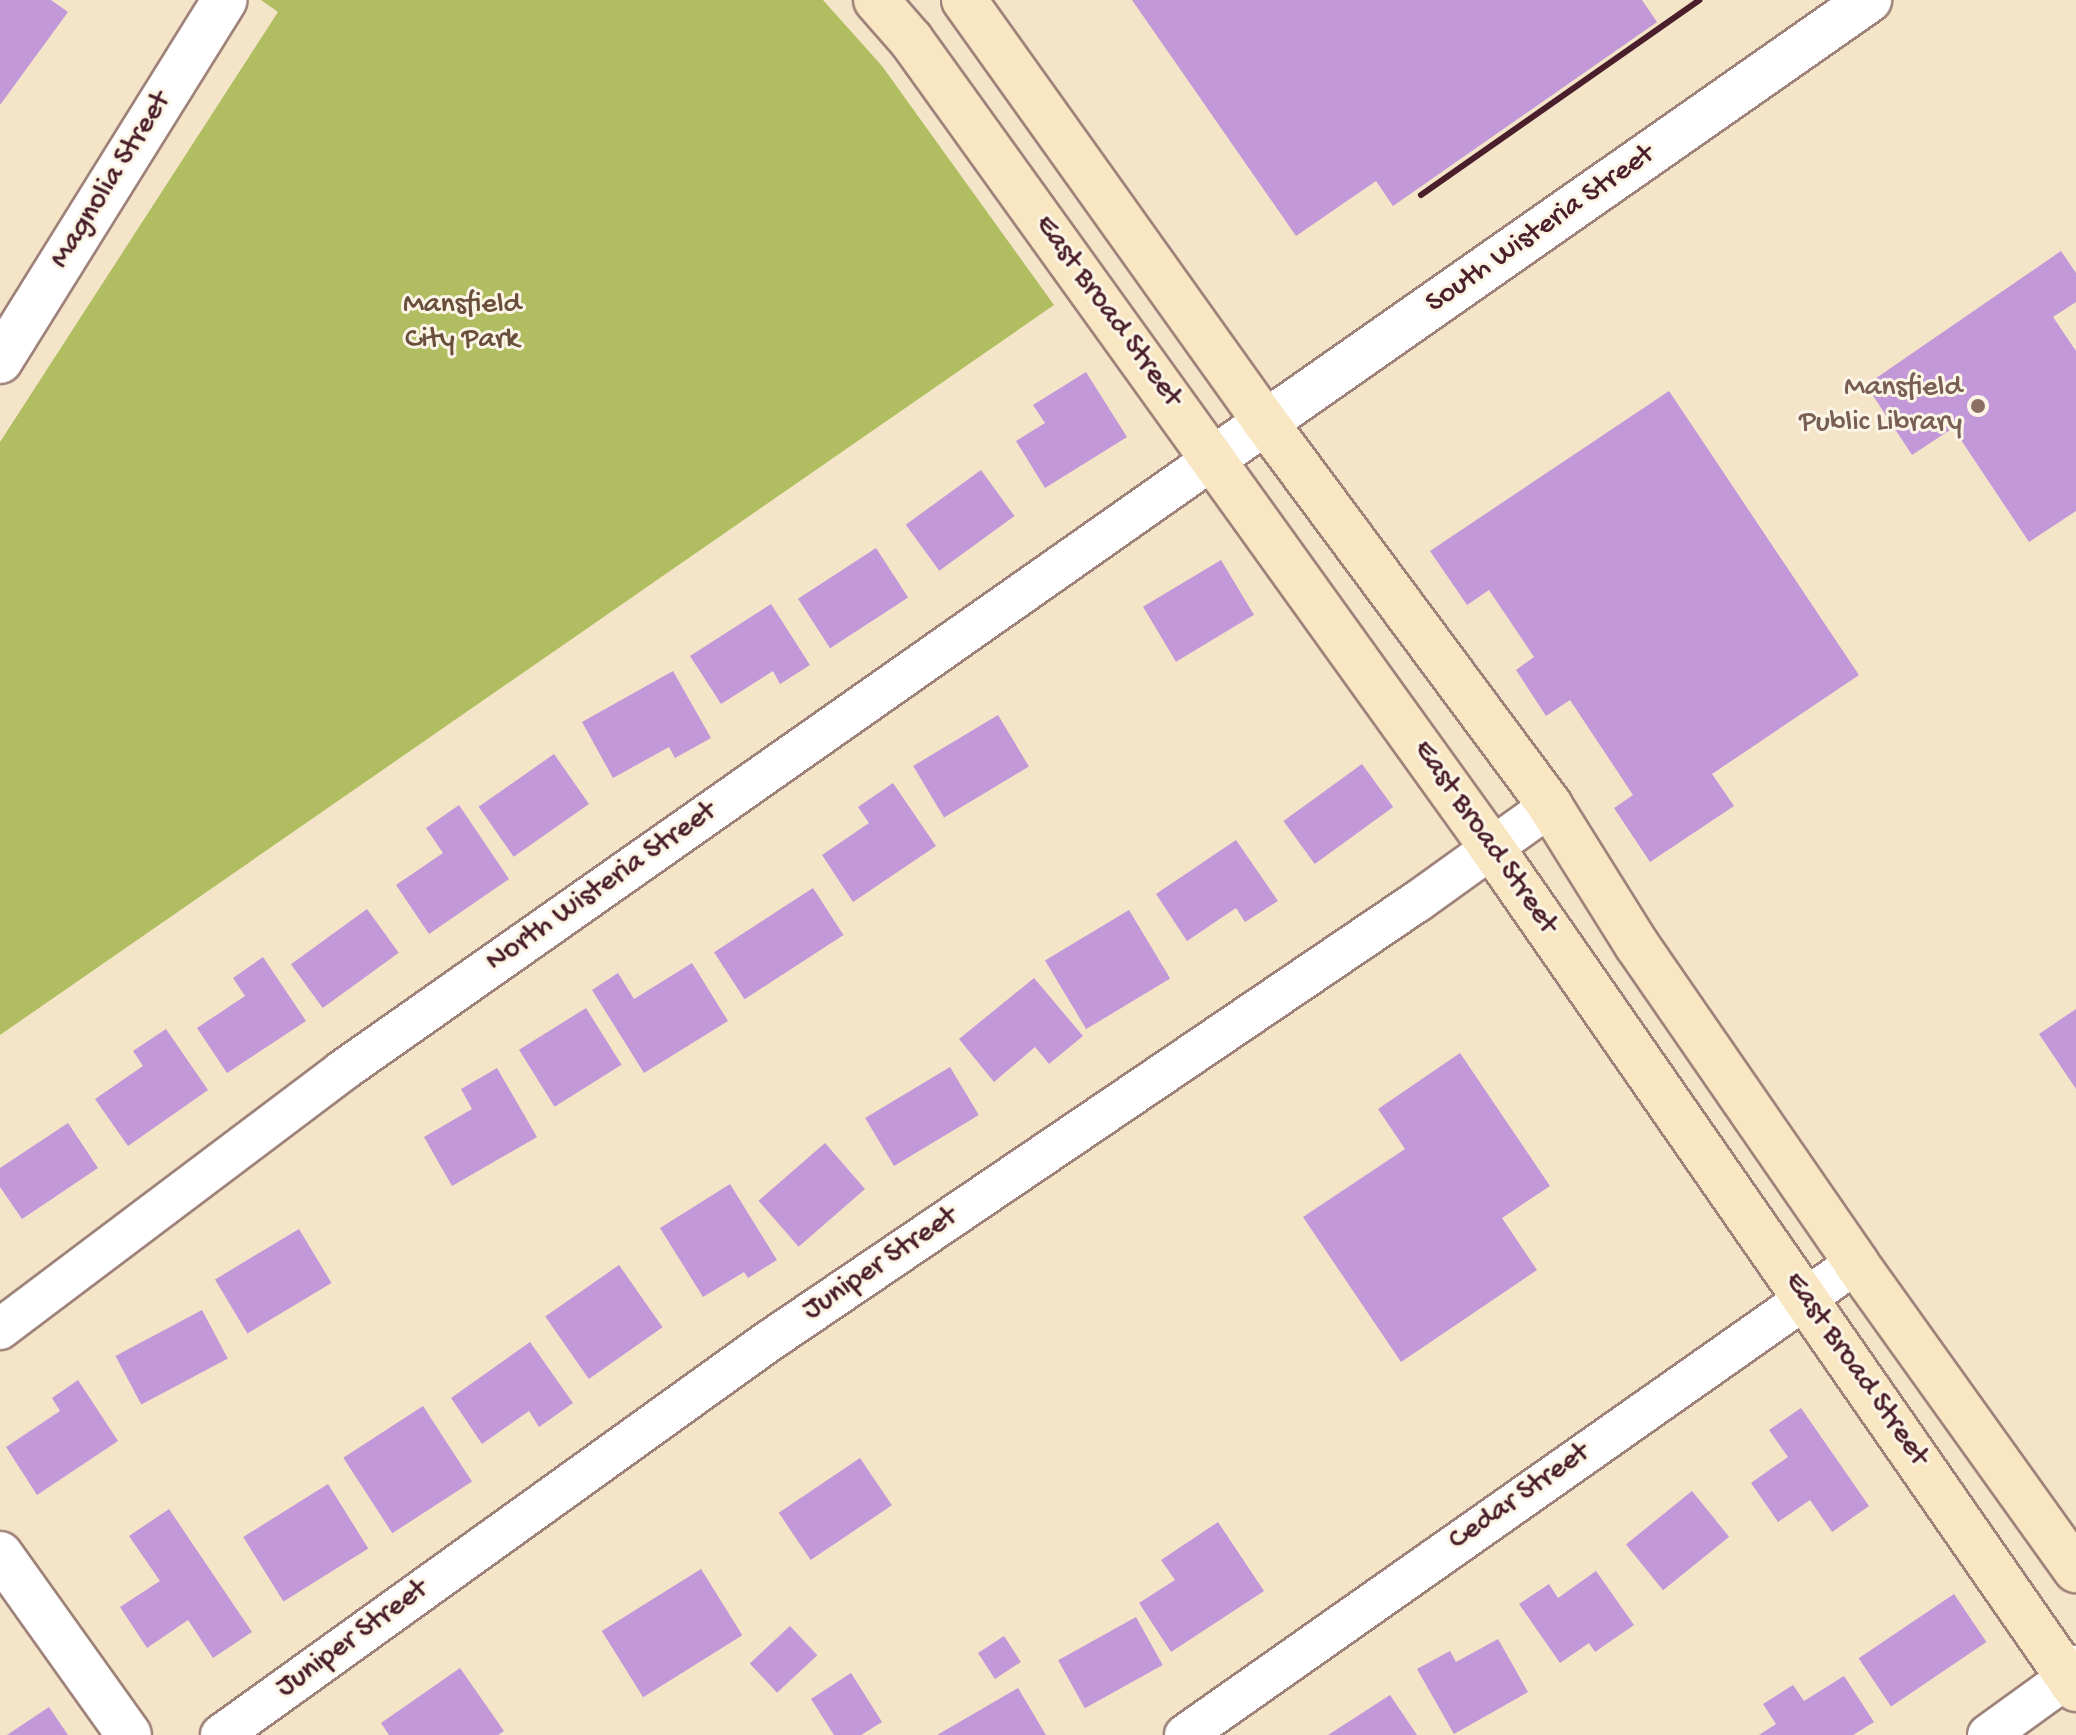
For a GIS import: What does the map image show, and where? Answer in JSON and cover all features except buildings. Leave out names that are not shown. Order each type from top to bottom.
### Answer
[{"type":"main road","name":"East Broad Street","points":[[876,0],[911,40],[1492,848],[2074,1677]]},
{"type":"main road","name":"East Broad Street","points":[[965,1],[1266,423],[1550,806],[1637,945],[1856,1263],[2076,1570]]},
{"type":"main road","points":[[911,40],[965,1]]},
{"type":"street","name":"Magnolia Street","points":[[0,361],[225,0]]},
{"type":"street","name":"South Wisteria Street","points":[[1213,459],[1869,0]]},
{"type":"street","name":"North Wisteria Street","points":[[0,1329],[342,1071],[1213,459]]},
{"type":"street","name":"Juniper Street","points":[[221,1735],[769,1341],[1406,910],[1550,806]]},
{"type":"street","name":"Cedar Street","points":[[1185,1735],[1856,1263]]},
{"type":"street","points":[[0,1554],[129,1735]]},
{"type":"street","points":[[1988,1735],[2074,1677]]},
{"type":"green space","name":"Mansfield City Park","points":[[261,0],[823,0],[882,66],[1054,305],[0,1035],[0,442],[278,12]]},
{"type":"railway","points":[[1421,195],[1699,0]]},
{"type":"place","name":"Mansfield Public Library","points":[[1978,406]]}]
